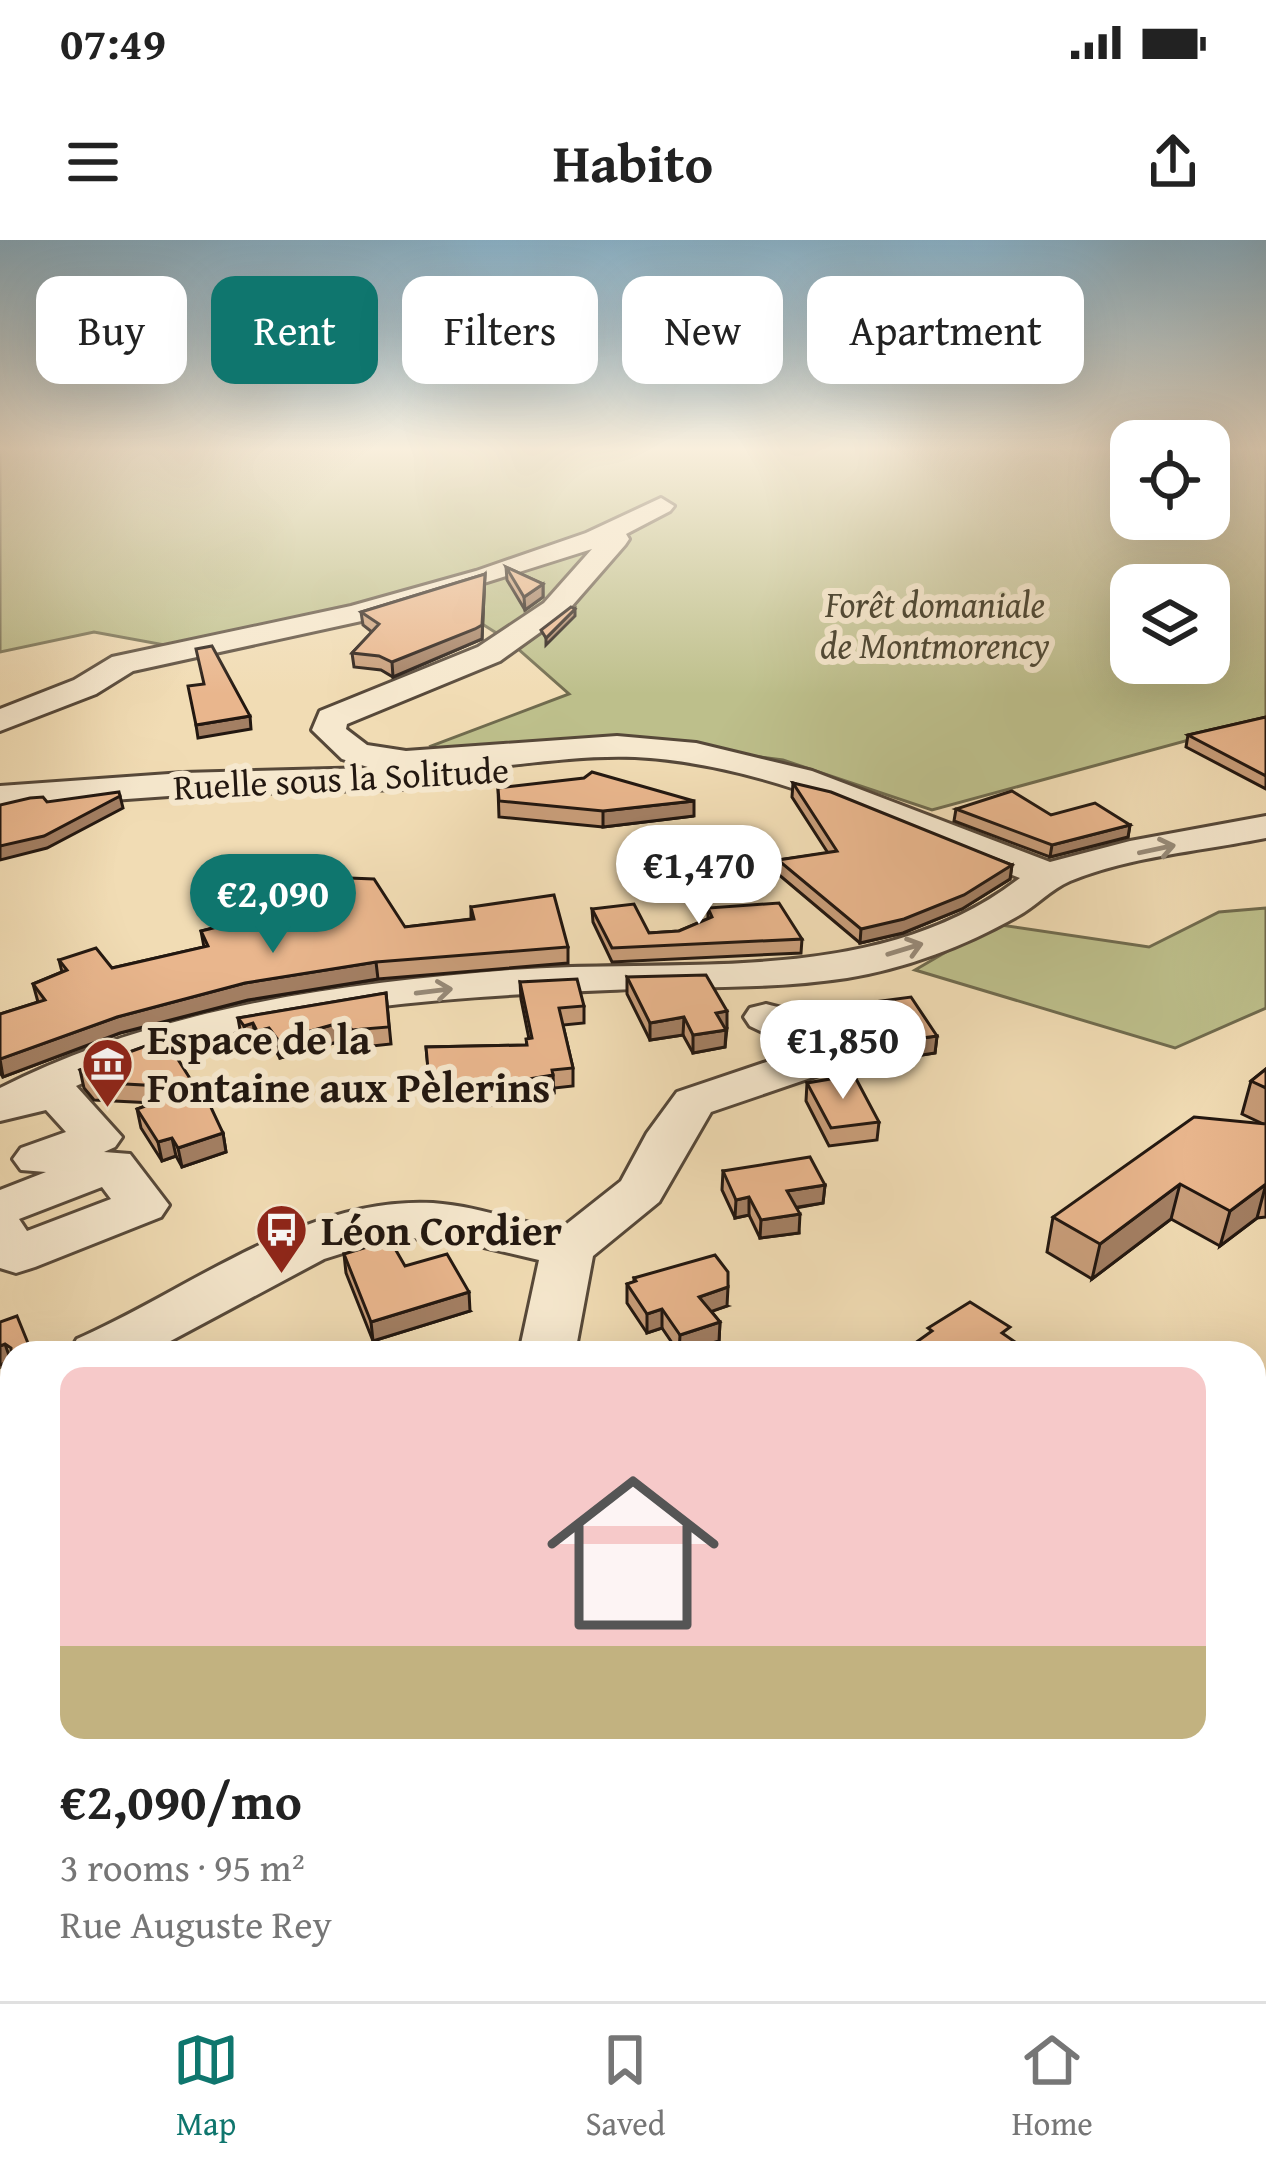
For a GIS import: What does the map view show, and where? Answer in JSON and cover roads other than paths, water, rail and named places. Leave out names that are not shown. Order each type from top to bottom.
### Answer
[{"type":"street","points":[[0,688],[356,614],[486,577],[614,530]]},
{"type":"street","points":[[611,532],[616,538],[554,609],[489,654],[332,718],[329,730],[355,752],[401,762],[640,746],[806,776],[1049,875]]},
{"type":"street","points":[[0,721],[85,687],[123,664]]},
{"type":"street","name":"Ruelle sous la Solitude","points":[[0,797],[183,784],[445,777],[681,753]]},
{"type":"street","points":[[0,1111],[97,1058],[247,1016],[563,980],[848,965],[913,948],[978,922],[1023,897],[1049,875],[1266,826]]},
{"type":"street","points":[[549,1341],[568,1249],[641,1191],[671,1133],[694,1102],[812,1062],[820,1044],[799,1029],[766,1017]]},
{"type":"street","points":[[0,1111],[52,1089],[98,1137],[0,1174]]},
{"type":"street","points":[[0,1208],[112,1165],[143,1205],[16,1255],[0,1230]]},
{"type":"street","points":[[121,1341],[340,1231],[432,1220],[568,1249]]},
{"type":"place","name":"Espace de la Fontaine aux Pèlerins","points":[[108,1109]]},
{"type":"place","name":"Léon Cordier","points":[[282,1276]]},
{"type":"park label","name":"Forêt domaniale de Montmorency","points":[[935,624]]}]
